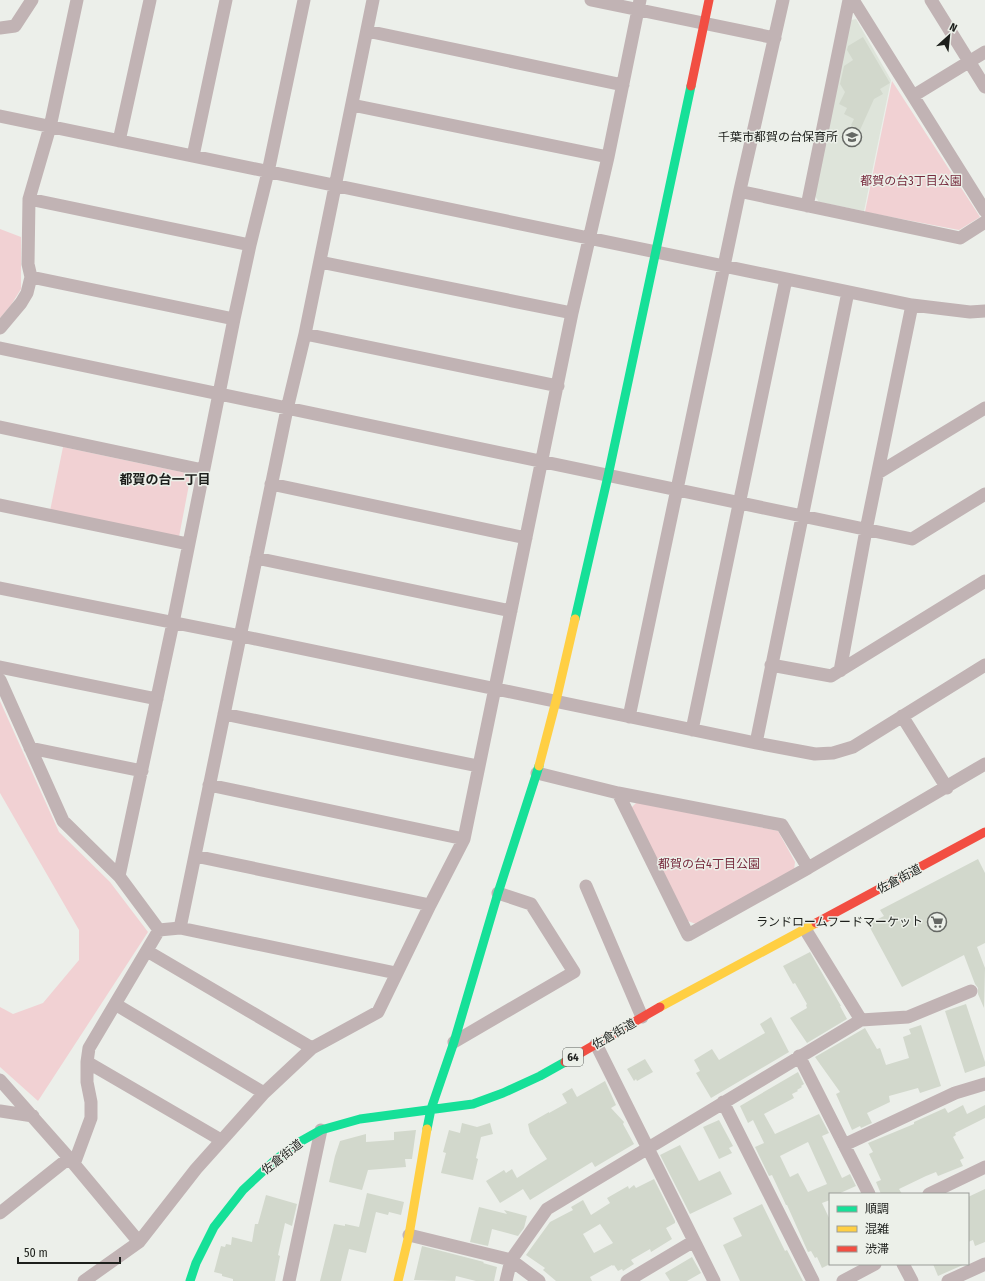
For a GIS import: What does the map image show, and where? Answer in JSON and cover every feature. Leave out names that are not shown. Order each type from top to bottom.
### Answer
[{"type":"street","points":[[0,28],[16,26],[32,0]]},
{"type":"street","points":[[0,328],[21,303],[27,293],[31,277],[28,264],[29,199],[50,127],[77,0]]},
{"type":"street","points":[[119,141],[150,0]]},
{"type":"street","points":[[193,156],[226,0]]},
{"type":"street","points":[[119,876],[173,623],[234,319],[268,172],[304,0]]},
{"type":"street","points":[[180,928],[287,409],[305,334],[374,0]]},
{"type":"street","points":[[591,0],[639,5],[704,24],[775,38]]},
{"type":"street","points":[[398,1281],[409,1235],[431,1109],[454,1042],[498,893],[536,773],[556,701],[608,476],[709,0]]},
{"type":"street","points":[[630,717],[740,190],[783,0]]},
{"type":"street","points":[[807,206],[849,0]]},
{"type":"street","points":[[853,0],[985,211]]},
{"type":"street","points":[[931,0],[985,87]]},
{"type":"street","points":[[84,1281],[139,1242],[196,1168],[264,1092],[312,1048],[378,1012],[396,973],[464,839],[572,313],[608,156],[639,5]]},
{"type":"street","points":[[367,31],[623,85]]},
{"type":"street","points":[[913,96],[985,52]]},
{"type":"street","points":[[352,105],[608,156]]},
{"type":"street","points":[[0,116],[912,305],[970,312],[985,311]]},
{"type":"street","points":[[740,190],[743,192],[807,206],[960,238],[985,222]]},
{"type":"street","points":[[29,199],[250,245]]},
{"type":"street","points":[[320,262],[572,313]]},
{"type":"street","points":[[31,277],[234,319]]},
{"type":"street","points":[[692,730],[786,279]]},
{"type":"street","points":[[756,743],[848,292]]},
{"type":"street","points":[[840,671],[866,530],[912,305]]},
{"type":"street","points":[[305,334],[558,386]]},
{"type":"street","points":[[0,348],[912,539],[985,494]]},
{"type":"street","points":[[878,473],[985,408]]},
{"type":"street","points":[[0,427],[203,470]]},
{"type":"street","points":[[272,484],[526,538]]},
{"type":"street","points":[[0,505],[188,544]]},
{"type":"street","points":[[256,558],[511,611]]},
{"type":"street","points":[[771,665],[831,676],[985,581]]},
{"type":"street","points":[[0,588],[494,688],[692,730],[816,754],[833,753],[853,748],[985,665]]},
{"type":"street","points":[[0,667],[157,699]]},
{"type":"street","points":[[0,680],[63,821],[119,876],[159,930]]},
{"type":"street","points":[[224,714],[478,766]]},
{"type":"street","points":[[902,716],[947,788]]},
{"type":"street","points":[[30,748],[142,771]]},
{"type":"street","points":[[618,793],[688,936],[947,788],[985,764]]},
{"type":"street","points":[[536,773],[618,793],[782,825],[808,868]]},
{"type":"street","points":[[209,785],[464,839]]},
{"type":"street","name":"佐倉街道","points":[[190,1281],[196,1263],[214,1227],[243,1190],[274,1161],[296,1144],[321,1130],[360,1119],[473,1104],[503,1093],[540,1076],[642,1017],[985,832]]},
{"type":"street","points":[[195,856],[430,905]]},
{"type":"street","points":[[586,886],[642,1017]]},
{"type":"street","points":[[454,1042],[574,972],[531,904],[498,893]]},
{"type":"street","points":[[159,930],[180,928],[396,973]]},
{"type":"street","points":[[805,929],[861,1020]]},
{"type":"street","points":[[0,1213],[71,1161],[91,1118],[91,1102],[87,1082],[89,1048],[159,930]]},
{"type":"street","points":[[147,951],[312,1048]]},
{"type":"street","points":[[506,1281],[511,1260],[547,1209],[861,1020],[908,1017],[971,991]]},
{"type":"street","points":[[115,1004],[264,1092]]},
{"type":"street","points":[[596,1044],[714,1281]]},
{"type":"street","points":[[799,1056],[868,1193]]},
{"type":"street","points":[[87,1062],[221,1140]]},
{"type":"street","points":[[0,1080],[33,1116],[139,1242]]},
{"type":"street","points":[[844,1145],[955,1094],[985,1084]]},
{"type":"street","points":[[723,1102],[813,1281]]},
{"type":"street","points":[[0,1111],[33,1116]]},
{"type":"street","points":[[288,1281],[321,1130]]},
{"type":"street","points":[[931,1193],[985,1167]]},
{"type":"street","points":[[409,1235],[511,1260],[539,1281]]},
{"type":"street","points":[[627,1281],[694,1240]]},
{"type":"street","points":[[948,1281],[985,1264]]},
{"type":"street","points":[[843,1281],[873,1265]]},
{"type":"street","points":[[904,1265],[912,1281]]},
{"type":"shaded area","name":"千葉市都賀の台保育所","points":[[856,19],[891,80],[864,211],[819,202],[813,193],[847,21]]},
{"type":"green space","name":"都賀の台3丁目公園","points":[[892,81],[980,217],[959,230],[865,212]]},
{"type":"green space","points":[[0,229],[21,237],[21,289],[11,305],[0,318]]},
{"type":"green space","points":[[63,447],[191,474],[179,537],[50,511]]},
{"type":"green space","points":[[0,701],[59,832],[110,882],[148,932],[38,1101],[0,1067],[0,1007],[13,1014],[43,1003],[79,960],[79,930],[0,793]]},
{"type":"green space","name":"都賀の台4丁目公園","points":[[638,801],[778,831],[795,862],[794,871],[696,924],[685,920],[630,809]]},
{"type":"building","points":[[863,37],[890,83],[880,89],[883,94],[874,99],[860,130],[851,125],[854,119],[844,114],[847,108],[839,104],[845,92],[840,84],[844,66],[853,60],[847,50],[848,46]]},
{"type":"building","points":[[978,859],[985,873],[985,943],[977,947],[985,968],[984,1008],[978,994],[978,988],[964,955],[902,987],[868,924],[884,916],[880,910]]},
{"type":"building","points":[[810,952],[847,1019],[807,1043],[790,1018],[807,1008],[807,1004],[783,966]]},
{"type":"building","points":[[966,1004],[985,1066],[965,1073],[945,1011]]},
{"type":"building","points":[[771,1017],[789,1052],[711,1098],[696,1073],[700,1071],[694,1060],[712,1049],[719,1060],[765,1033],[760,1024]]},
{"type":"building","points":[[921,1025],[941,1086],[920,1093],[918,1088],[889,1096],[890,1102],[867,1113],[872,1123],[852,1130],[836,1094],[840,1092],[815,1057],[865,1028],[877,1049],[880,1048],[886,1065],[909,1058],[903,1037],[911,1034],[909,1029]]},
{"type":"building","points":[[645,1059],[653,1072],[637,1081],[636,1079],[634,1081],[627,1069]]},
{"type":"building","points":[[798,1072],[804,1084],[797,1090],[798,1091],[792,1094],[794,1098],[764,1114],[775,1134],[819,1114],[829,1133],[822,1136],[842,1178],[850,1174],[856,1186],[840,1193],[829,1193],[829,1200],[822,1203],[829,1218],[829,1264],[822,1268],[817,1257],[815,1258],[811,1251],[808,1252],[772,1175],[769,1176],[755,1147],[764,1143],[753,1120],[748,1123],[740,1106]],"holes":[[[808,1142],[827,1184],[808,1192],[798,1173],[790,1177],[780,1156]]]},
{"type":"building","points":[[605,1081],[616,1105],[611,1108],[624,1122],[623,1124],[634,1144],[595,1167],[592,1162],[530,1200],[523,1189],[500,1203],[486,1181],[504,1170],[506,1173],[512,1169],[517,1178],[547,1159],[530,1133],[528,1124],[567,1103],[562,1094],[572,1088],[577,1097]]},
{"type":"building","points":[[963,1105],[967,1114],[985,1105],[985,1118],[955,1133],[956,1135],[953,1137],[964,1158],[960,1160],[963,1166],[938,1176],[936,1172],[926,1176],[899,1189],[901,1193],[881,1193],[876,1182],[881,1180],[869,1154],[873,1152],[868,1143],[914,1124],[914,1122],[945,1108],[948,1113]]},
{"type":"building","points":[[719,1120],[733,1146],[729,1148],[732,1153],[719,1159],[703,1127]]},
{"type":"building","points":[[462,1123],[477,1127],[490,1123],[493,1134],[481,1137],[473,1180],[441,1173],[446,1153],[443,1152],[449,1130],[460,1133]]},
{"type":"building","points":[[416,1130],[412,1159],[405,1159],[406,1167],[368,1170],[362,1190],[329,1182],[340,1141],[366,1134],[366,1142],[394,1140],[394,1132]]},
{"type":"building","points":[[680,1145],[699,1181],[720,1171],[732,1194],[690,1214],[660,1155]]},
{"type":"building","points":[[654,1179],[675,1223],[666,1228],[672,1239],[651,1252],[650,1249],[631,1260],[634,1264],[623,1271],[622,1269],[618,1271],[614,1265],[612,1265],[590,1277],[592,1281],[556,1281],[543,1270],[545,1268],[526,1255],[550,1222],[573,1210],[571,1207],[583,1200],[591,1215],[610,1203],[607,1198],[628,1186],[629,1189],[634,1185],[636,1188]],"holes":[[[600,1224],[613,1243],[594,1253],[583,1234]]]},
{"type":"building","points":[[985,1189],[985,1242],[975,1246],[973,1240],[969,1242],[969,1197]]},
{"type":"building","points":[[367,1193],[404,1202],[401,1215],[389,1212],[388,1215],[376,1212],[366,1253],[349,1249],[341,1281],[320,1281],[334,1224],[345,1226],[345,1224],[359,1227]]},
{"type":"building","points":[[266,1195],[297,1204],[292,1226],[285,1223],[278,1255],[280,1256],[275,1281],[233,1281],[233,1279],[214,1272],[221,1246],[225,1247],[226,1244],[231,1245],[232,1237],[252,1242],[255,1224],[258,1224]]},
{"type":"building","points":[[762,1204],[785,1251],[787,1250],[803,1281],[740,1281],[723,1245],[742,1236],[733,1218]]},
{"type":"building","points":[[479,1207],[507,1214],[504,1210],[527,1216],[524,1228],[518,1236],[492,1229],[488,1246],[470,1242]]},
{"type":"building","points":[[422,1246],[484,1262],[483,1263],[497,1267],[494,1281],[476,1281],[456,1276],[455,1281],[414,1280]]},
{"type":"building","points":[[692,1257],[701,1273],[687,1281],[670,1281],[665,1273]]},
{"type":"building","points":[[933,1265],[963,1265],[938,1276]]},
{"type":"traffic: fast","points":[[575,619],[608,476],[691,86]]},
{"type":"traffic: fast","points":[[427,1129],[431,1109],[454,1042],[498,893],[539,766]]},
{"type":"traffic: fast","points":[[190,1281],[196,1263],[214,1227],[243,1190],[274,1161],[296,1144],[321,1130],[360,1119],[473,1104],[503,1093],[540,1076],[565,1062]]},
{"type":"traffic: slow","points":[[539,766],[575,619]]},
{"type":"traffic: slow","points":[[660,1007],[816,923]]},
{"type":"traffic: slow","points":[[398,1281],[409,1235],[427,1129]]},
{"type":"traffic: jam","points":[[691,86],[709,0]]},
{"type":"traffic: jam","points":[[816,923],[985,832]]},
{"type":"traffic: jam","points":[[565,1062],[660,1007]]},
{"type":"place","name":"千葉市都賀の台保育所","points":[[852,137]]},
{"type":"place","name":"ランドロームフードマーケット","points":[[937,922]]},
{"type":"district","name":"都賀の台一丁目","points":[[165,479]]}]
